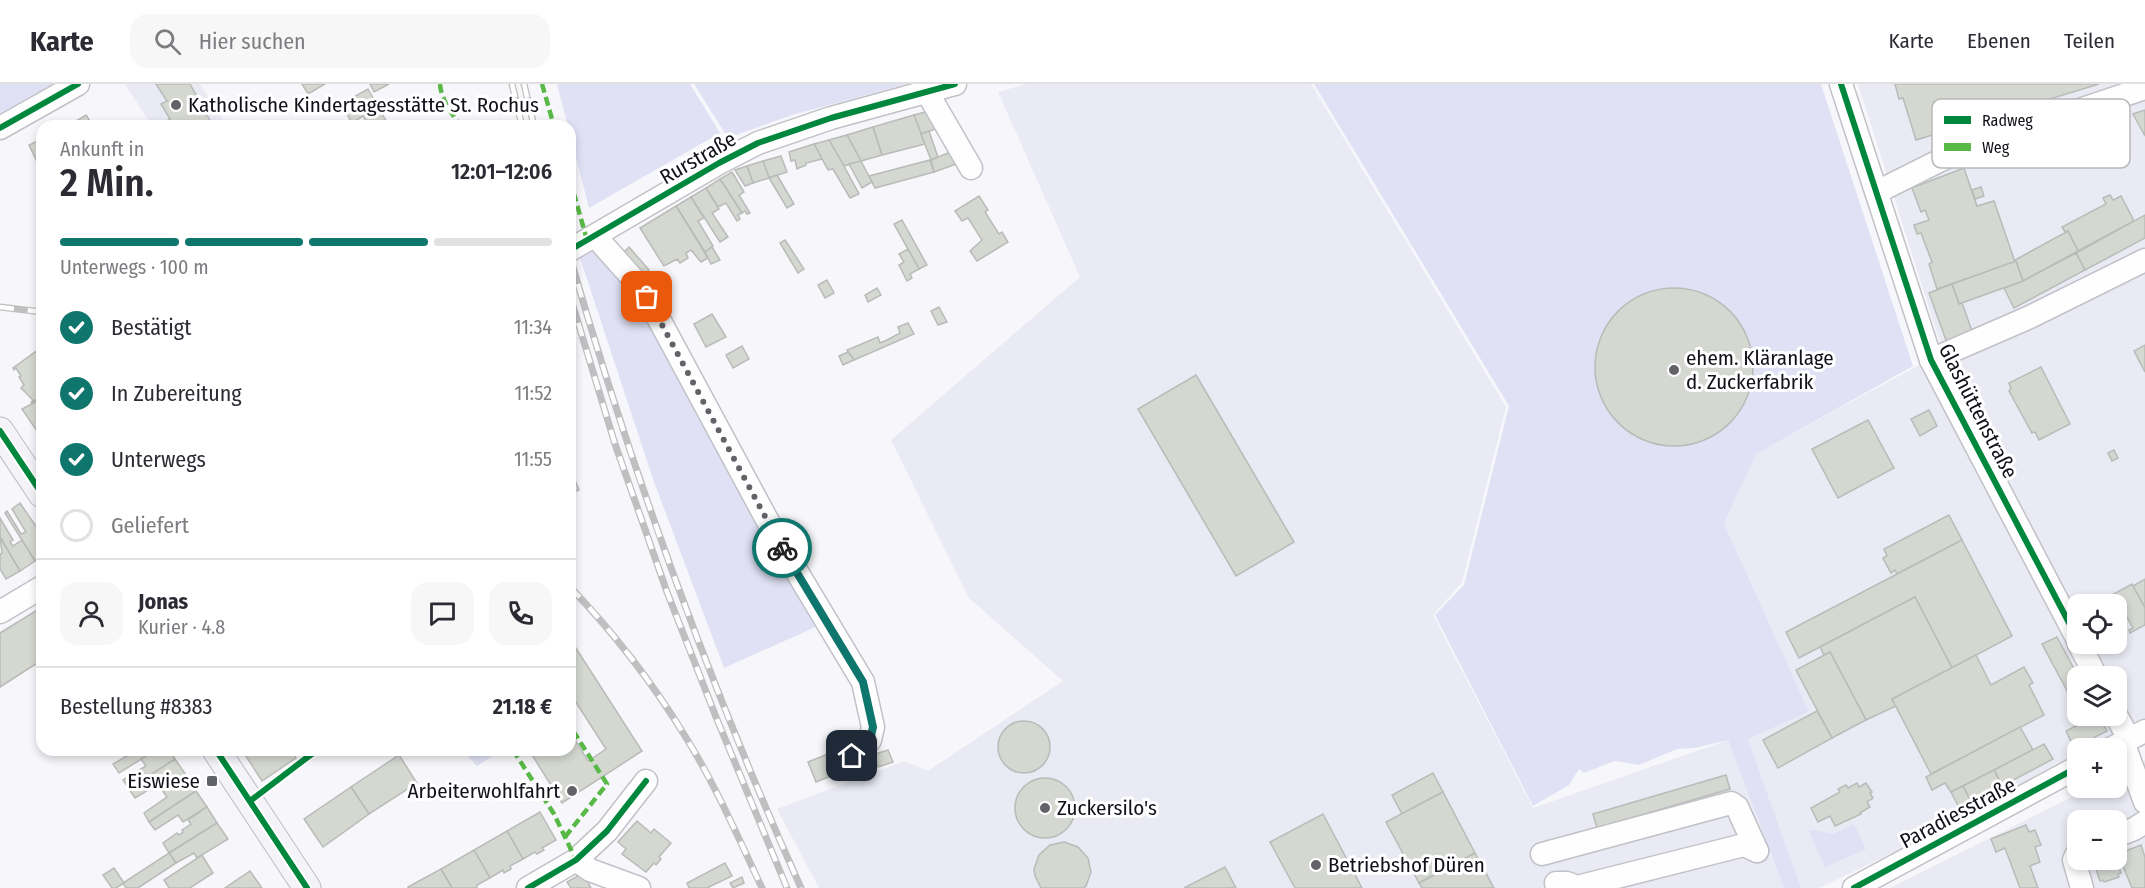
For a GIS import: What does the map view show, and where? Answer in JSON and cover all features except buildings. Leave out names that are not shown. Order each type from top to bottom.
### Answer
[{"type":"main road","points":[[0,431],[36,485]]},
{"type":"main road","points":[[220,756],[307,888]]},
{"type":"street","points":[[0,128],[78,84]]},
{"type":"street","name":"Rurstraße","points":[[576,247],[758,143],[831,118],[955,84]]},
{"type":"street","name":"Glashüttenstraße","points":[[1841,84],[1931,360],[2067,621]]},
{"type":"street","points":[[2112,99],[2145,88]]},
{"type":"street","points":[[927,92],[971,168]]},
{"type":"street","points":[[1878,195],[1895,183],[1932,164]]},
{"type":"street","points":[[595,236],[647,297],[779,543],[863,682],[873,727],[870,740],[852,756]]},
{"type":"street","points":[[1931,360],[2030,317],[2145,260]]},
{"type":"street","points":[[0,612],[36,591]]},
{"type":"street","points":[[2127,740],[2145,802]]},
{"type":"street","name":"Paradiesstraße","points":[[1854,888],[2067,773]]},
{"type":"street","points":[[528,888],[576,860],[607,831],[646,781]]},
{"type":"street","points":[[1542,854],[1731,803],[1737,807],[1756,851],[1744,845],[1577,887],[1567,883],[1556,883]]},
{"type":"street","points":[[2127,832],[2145,822]]},
{"type":"street","points":[[576,860],[590,870],[639,888]]},
{"type":"street","points":[[2077,870],[2082,888]]},
{"type":"shaded area","points":[[0,84],[68,84],[0,123]]},
{"type":"shaded area","name":"Katholische Kindertagesstätte St. Rochus","points":[[125,84],[200,84],[223,120],[148,120]]},
{"type":"shaded area","points":[[557,84],[690,84],[720,133],[589,208],[576,157],[576,120],[566,120]]},
{"type":"shaded area","points":[[694,84],[907,84],[792,115],[728,138]]},
{"type":"shaded area","points":[[1026,84],[1311,84],[1506,407],[1462,582],[1433,615],[1533,808],[1728,740],[1784,888],[819,888],[777,809],[904,761],[928,771],[1063,681],[969,598],[891,440],[1080,277],[998,92]]},
{"type":"shaded area","points":[[1314,84],[1821,84],[1913,366],[1756,454],[1724,523],[1809,712],[1748,739],[1801,888],[1784,888],[1728,740],[1695,748],[1677,749],[1639,765],[1615,761],[1584,773],[1579,769],[1569,785],[1533,806],[1435,615],[1464,585],[1509,406]]},
{"type":"shaded area","points":[[1858,84],[2145,84],[2145,731],[2127,741],[2127,738],[2067,738],[2067,770],[1819,888],[1801,888],[1748,739],[1809,712],[1724,523],[1755,454],[1943,352]]},
{"type":"shaded area","points":[[599,249],[630,282],[820,625],[724,668],[654,482],[580,258]]},
{"type":"shaded area","points":[[468,756],[493,756],[477,766]]},
{"type":"shaded area","points":[[2145,760],[2145,888],[1890,888],[2070,798],[2127,798],[2127,769]]},
{"type":"shaded area","points":[[1854,824],[1866,849],[1825,867],[1809,831],[1833,834]]},
{"type":"railway","points":[[512,84],[521,120]]},
{"type":"railway","points":[[524,84],[533,120]]},
{"type":"railway","points":[[576,277],[619,418],[674,577],[735,733],[801,888]]},
{"type":"railway","points":[[0,307],[36,311]]},
{"type":"railway","points":[[576,316],[615,444],[667,592],[787,888]]},
{"type":"railway","points":[[576,594],[632,658],[672,716],[716,792],[762,888]]},
{"type":"marked path","points":[[440,84],[445,101],[456,120]]},
{"type":"marked path","points":[[542,84],[552,120]]},
{"type":"marked path","points":[[576,201],[587,240]]},
{"type":"marked path","points":[[565,837],[607,784],[576,735]]},
{"type":"marked path","points":[[517,756],[554,814],[576,860]]},
{"type":"cycle path","points":[[0,128],[78,84]]},
{"type":"cycle path","points":[[576,246],[719,163],[758,143],[831,118],[955,84]]},
{"type":"cycle path","points":[[1841,84],[1931,360],[2067,619]]},
{"type":"cycle path","points":[[0,431],[36,485]]},
{"type":"cycle path","points":[[220,756],[307,888]]},
{"type":"cycle path","points":[[250,801],[309,756]]},
{"type":"cycle path","points":[[1854,888],[2067,773]]},
{"type":"cycle path","points":[[528,888],[576,860],[607,831],[646,781]]},
{"type":"way so far","points":[[647,297],[782,548]]},
{"type":"place","name":"Katholische Kindertagesstätte St. Rochus","points":[[176,105]]},
{"type":"place","name":"ehem. Kläranlage d. Zuckerfabrik","points":[[1674,370]]},
{"type":"place","name":"Eiswiese","points":[[212,781]]},
{"type":"place","name":"Arbeiterwohlfahrt","points":[[572,791]]},
{"type":"place","name":"Zuckersilo's","points":[[1045,808]]},
{"type":"place","name":"Betriebshof Düren","points":[[1316,865]]},
{"type":"route","points":[[782,548],[863,682],[873,727],[870,740],[852,756]]}]
